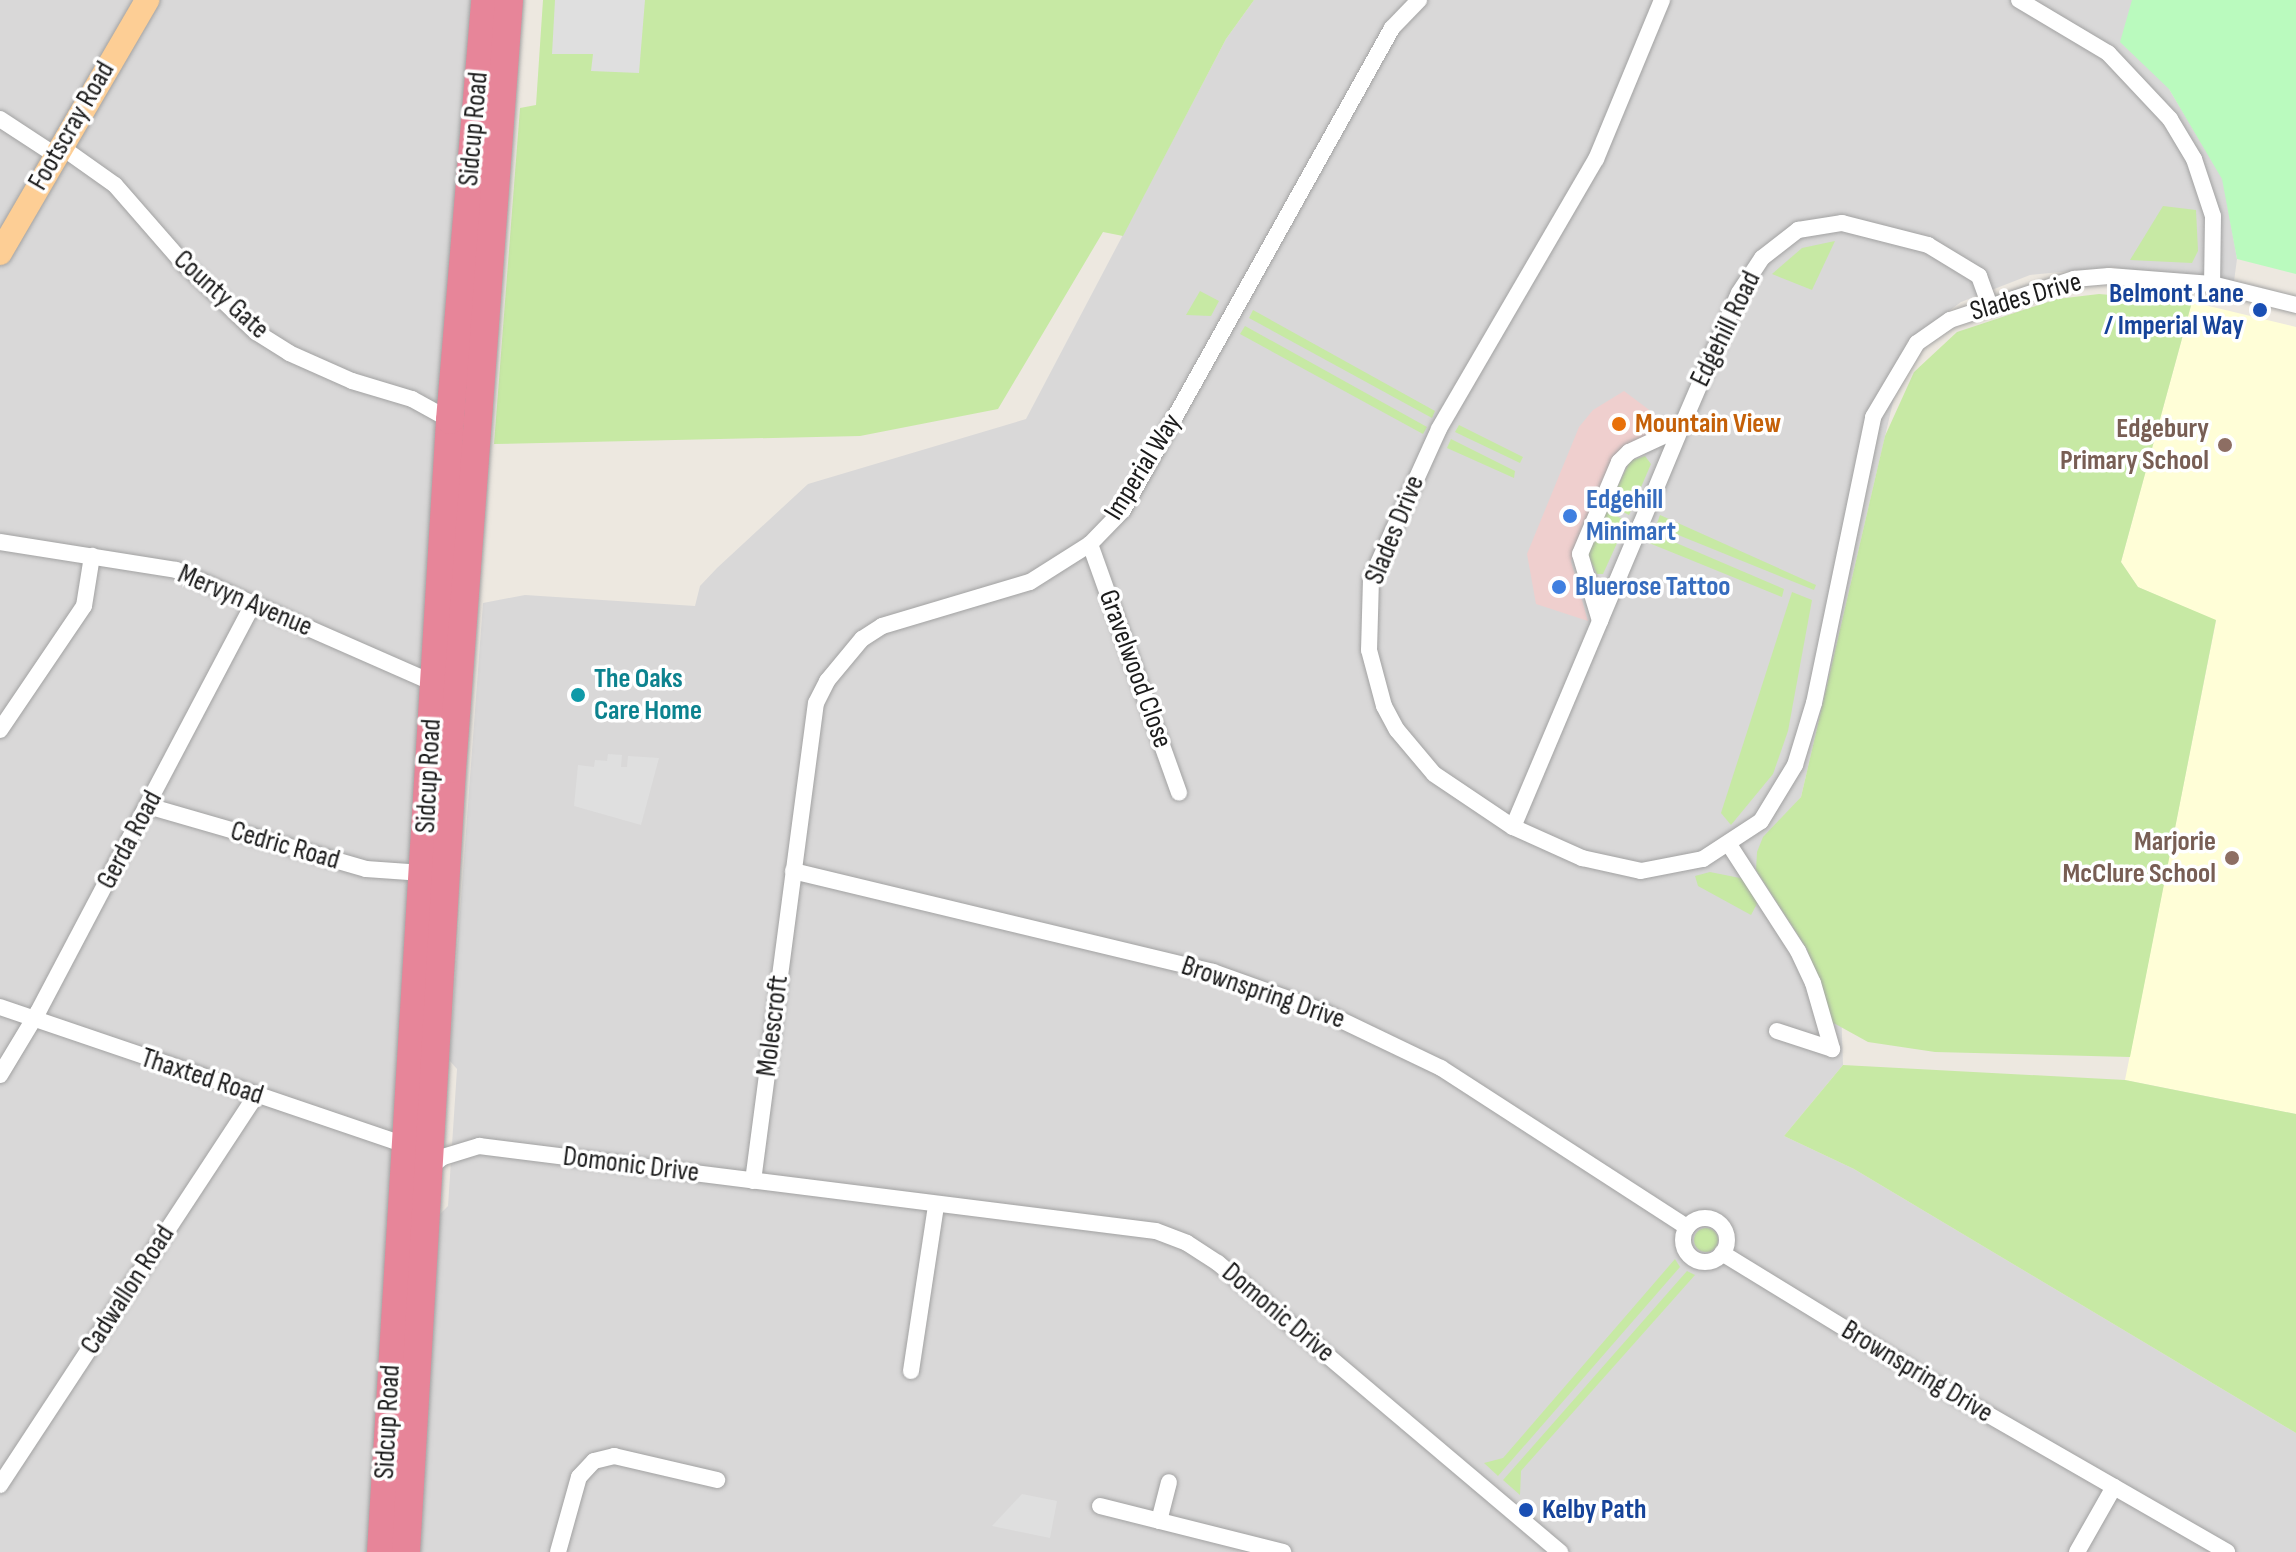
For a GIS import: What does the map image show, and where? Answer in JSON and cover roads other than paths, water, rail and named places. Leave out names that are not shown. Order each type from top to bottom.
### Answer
[{"type":"highway","name":"Sidcup Road","points":[[381,1552],[450,420],[485,0]]},
{"type":"highway","name":"Sidcup Road","points":[[406,1552],[427,1170],[509,0]]},
{"type":"main road","name":"Footscray Road","points":[[0,253],[147,0]]},
{"type":"street","name":"Imperial Way","points":[[793,871],[816,703],[841,660],[862,639],[898,619],[1005,591],[1053,570],[1090,544],[1123,510],[1392,28],[1419,0]]},
{"type":"street","name":"Slades Drive","points":[[1662,0],[1596,159],[1439,429],[1371,579],[1369,650],[1384,706],[1397,730],[1434,774],[1513,827],[1582,858],[1641,871],[1703,859],[1730,846],[1761,821],[1795,765],[1814,703],[1873,417],[1917,343],[1950,320],[1989,303],[2074,279],[2161,277],[2212,284],[2296,305]]},
{"type":"street","points":[[2019,0],[2108,53],[2170,119],[2194,159],[2213,216],[2212,284]]},
{"type":"street","name":"County Gate","points":[[0,119],[115,185],[184,264],[256,332],[329,372],[412,399],[450,420]]},
{"type":"street","name":"Edgehill Road","points":[[1513,827],[1739,293],[1762,258],[1798,230],[1842,223],[1928,245],[1966,263],[1979,276],[1989,303]]},
{"type":"street","points":[[412,399],[439,393],[453,383]]},
{"type":"street","points":[[1600,621],[1580,554],[1619,462],[1629,452],[1681,428]]},
{"type":"street","name":"Mervyn Avenue","points":[[0,542],[176,570],[434,683]]},
{"type":"street","name":"Gravelwood Close","points":[[1090,544],[1179,793]]},
{"type":"street","points":[[0,730],[84,606],[92,556]]},
{"type":"street","name":"Gerda Road","points":[[0,1075],[33,1021],[254,602]]},
{"type":"street","name":"Cedric Road","points":[[148,806],[366,869],[423,873]]},
{"type":"street","points":[[1730,846],[1798,951],[1813,983],[1832,1049],[1777,1031]]},
{"type":"street","name":"Molescroft","points":[[753,1181],[793,871]]},
{"type":"street","name":"Brownspring Drive","points":[[793,871],[1213,972],[1320,1010],[1441,1068],[1687,1227],[1683,1241],[1693,1259],[1706,1262],[1722,1253],[2227,1552]]},
{"type":"street","name":"Thaxted Road","points":[[0,1007],[33,1021],[406,1145]]},
{"type":"street","name":"Cadwallon Road","points":[[0,1485],[256,1095]]},
{"type":"street","name":"Domonic Drive","points":[[427,1170],[443,1157],[479,1146],[936,1206],[1156,1231],[1187,1243],[1560,1552]]},
{"type":"street","points":[[911,1371],[936,1206]]},
{"type":"street","points":[[1687,1227],[1697,1220],[1715,1221],[1725,1232],[1722,1253]]},
{"type":"street","points":[[558,1552],[579,1477],[594,1461],[614,1456],[717,1480]]},
{"type":"street","points":[[1159,1521],[1169,1482]]},
{"type":"street","points":[[2077,1552],[2114,1487]]},
{"type":"street","points":[[1100,1506],[1283,1552]]},
{"type":"place","name":"Belmont Lane / Imperial Way","points":[[2260,310]]},
{"type":"place","name":"Mountain View","points":[[1619,424]]},
{"type":"place","name":"Edgebury Primary School","points":[[2225,445]]},
{"type":"place","name":"Edgehill Minimart","points":[[1570,516]]},
{"type":"place","name":"Bluerose Tattoo","points":[[1559,587]]},
{"type":"place","name":"The Oaks Care Home","points":[[578,695]]},
{"type":"place","name":"Marjorie McClure School","points":[[2232,858]]},
{"type":"place","name":"Kelby Path","points":[[1526,1510]]}]
